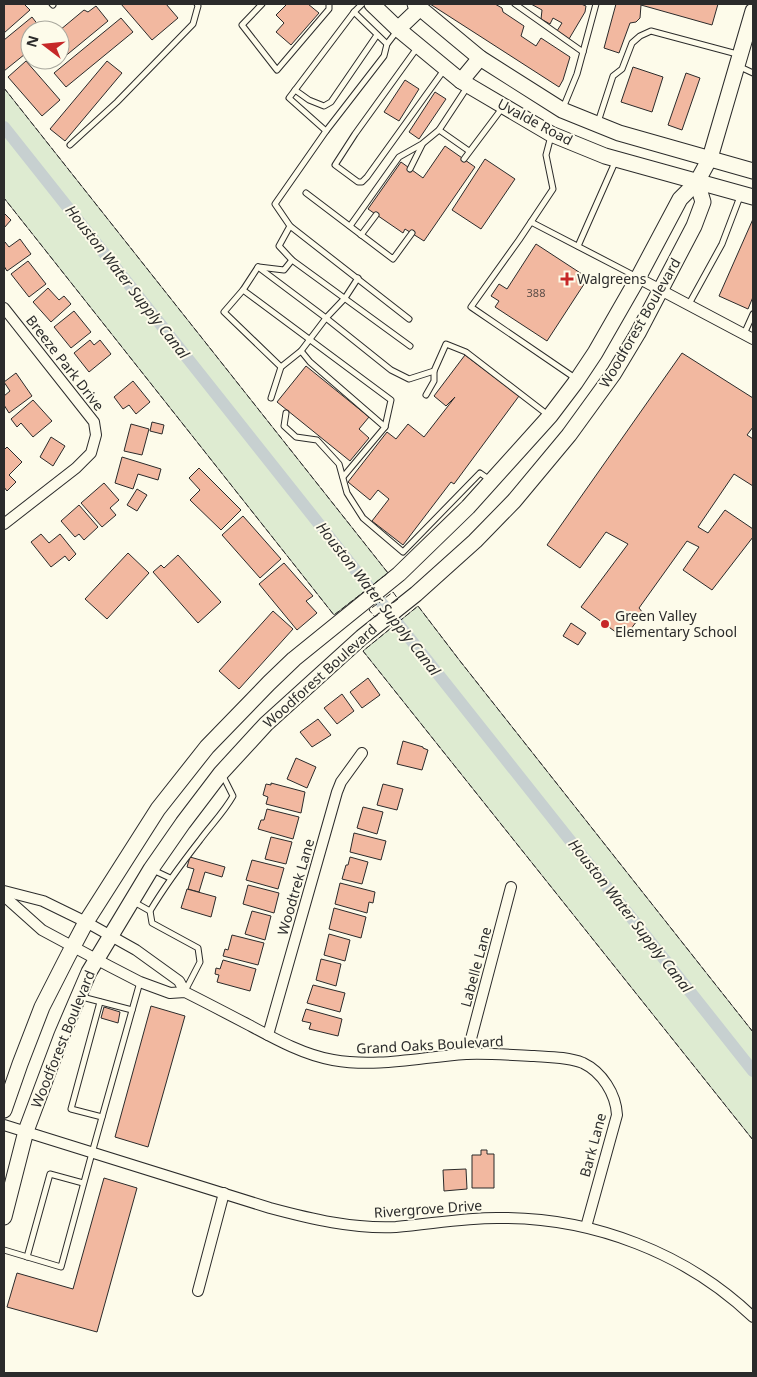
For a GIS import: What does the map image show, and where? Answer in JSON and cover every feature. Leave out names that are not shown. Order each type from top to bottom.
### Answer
[{"type":"main road","name":"Uvalde Road","points":[[372,4],[398,29],[465,84],[551,134],[617,159],[747,196]]},
{"type":"main road","name":"Uvalde Road","points":[[418,6],[480,58],[562,110],[619,133],[753,171]]},
{"type":"main road","points":[[398,29],[418,6]]},
{"type":"main road","name":"Woodforest Boulevard","points":[[4,1110],[42,1007],[86,922],[158,808],[207,747],[269,683],[294,659],[399,574],[468,507],[550,416],[577,380],[595,353],[638,278],[680,199],[697,182],[710,158],[753,11]]},
{"type":"main road","points":[[465,84],[480,58]]},
{"type":"main road","points":[[551,134],[562,110]]},
{"type":"main road","name":"Woodforest Boulevard","points":[[4,1217],[26,1131],[79,996],[97,959],[151,869],[221,773],[266,724],[362,637],[416,594],[475,541],[514,501],[569,435],[614,373],[694,226],[703,202],[697,182]]},
{"type":"main road","points":[[550,416],[569,435]]},
{"type":"street","points":[[638,278],[748,337]]},
{"type":"street","name":"Breeze Park Drive","points":[[4,308],[94,422],[95,438],[92,453],[76,468],[4,524]]},
{"type":"street","name":"Woodtrek Lane","points":[[268,1035],[337,792],[344,777],[362,753]]},
{"type":"street","name":"Labelle Lane","points":[[467,1054],[511,887]]},
{"type":"street","name":"Grand Oaks Boulevard","points":[[4,891],[43,901],[86,922],[152,960],[179,981],[185,992]]},
{"type":"street","name":"Grand Oaks Boulevard","points":[[4,896],[42,930],[140,982],[170,993],[185,992],[268,1035],[308,1053],[331,1060],[357,1064],[467,1054],[515,1055],[572,1060],[590,1067],[597,1074]]},
{"type":"street","name":"Bark Lane","points":[[586,1227],[617,1115],[612,1092],[597,1074]]},
{"type":"street","name":"Rivergrove Drive","points":[[4,1125],[303,1217],[336,1224],[364,1227],[395,1227],[501,1218],[540,1219],[586,1227],[640,1244],[687,1268],[711,1283],[753,1317]]},
{"type":"street","points":[[198,1290],[224,1193]]},
{"type":"lane","points":[[70,145],[116,102],[193,24],[197,4]]},
{"type":"lane","points":[[262,4],[242,25],[277,70],[329,9],[329,4]]},
{"type":"lane","points":[[326,131],[288,98],[362,4]]},
{"type":"lane","points":[[515,4],[583,52]]},
{"type":"lane","points":[[562,110],[577,74],[596,4]]},
{"type":"lane","points":[[354,12],[387,44]]},
{"type":"lane","points":[[398,29],[387,44],[384,56],[326,131],[275,204],[290,226],[408,319]]},
{"type":"lane","points":[[597,124],[613,76],[622,69],[632,43],[640,36],[651,31],[739,60],[753,73]]},
{"type":"lane","points":[[295,90],[324,106],[331,102],[377,35]]},
{"type":"lane","points":[[419,46],[355,134],[335,165],[358,182],[362,182],[445,68]]},
{"type":"lane","points":[[350,226],[399,157],[422,144],[439,130],[465,84]]},
{"type":"lane","points":[[464,159],[503,106]]},
{"type":"lane","points":[[439,130],[469,151]]},
{"type":"lane","points":[[551,134],[546,154],[553,189],[471,307],[577,380]]},
{"type":"lane","points":[[410,168],[422,144]]},
{"type":"lane","points":[[578,246],[617,159]]},
{"type":"lane","points":[[306,193],[393,259],[412,233]]},
{"type":"lane","points":[[689,304],[747,196]]},
{"type":"lane","points":[[361,235],[376,215]]},
{"type":"lane","points":[[531,222],[638,278]]},
{"type":"lane","points":[[290,226],[279,246],[292,260],[410,346]]},
{"type":"lane","points":[[258,267],[284,270],[292,260]]},
{"type":"lane","points":[[258,267],[243,290],[224,312],[280,367]]},
{"type":"lane","points":[[258,267],[391,370],[409,379],[434,371]]},
{"type":"lane","points":[[271,398],[280,367],[301,351],[326,318],[345,298],[358,278]]},
{"type":"lane","points":[[243,290],[391,400],[385,427],[343,477]]},
{"type":"lane","points":[[748,337],[753,314]]},
{"type":"lane","points":[[426,395],[434,380],[434,371],[446,344],[466,352],[550,416]]},
{"type":"lane","points":[[301,351],[310,362],[385,427]]},
{"type":"lane","points":[[286,413],[284,426],[296,437],[317,440],[339,464],[347,493],[363,518],[403,552],[480,473],[492,482]]},
{"type":"lane","points":[[185,992],[200,962],[198,948],[152,923],[150,911],[170,878],[225,810],[233,796],[221,773]]},
{"type":"lane","points":[[151,869],[170,878]]},
{"type":"lane","points":[[132,901],[150,911]]},
{"type":"lane","points":[[4,1250],[62,1266],[83,1183],[140,982]]},
{"type":"lane","points":[[79,996],[132,1010]]},
{"type":"lane","points":[[100,1002],[71,1109],[102,1117]]},
{"type":"lane","points":[[27,1257],[50,1174],[83,1183]]},
{"type":"green space","points":[[4,88],[388,573],[334,615],[4,198]]},
{"type":"green space","points":[[418,606],[753,1032],[753,1140],[363,651]]},
{"type":"building","points":[[4,4],[24,4],[30,10],[4,33]]},
{"type":"building","points":[[121,4],[166,4],[178,18],[152,40]]},
{"type":"building","points":[[287,4],[308,4],[319,13],[291,45],[276,32],[284,23],[276,15]]},
{"type":"building","points":[[430,4],[495,4],[502,8],[503,12],[524,26],[521,36],[536,46],[541,38],[570,57],[559,87]]},
{"type":"building","points":[[531,4],[581,4],[586,6],[585,12],[569,39],[557,31],[562,23],[553,18],[550,24],[541,19],[542,10]]},
{"type":"building","points":[[616,4],[718,4],[712,25],[641,5],[640,18],[636,22],[630,23],[619,53],[604,48]]},
{"type":"building","points":[[96,6],[108,21],[70,52],[70,22],[84,10],[88,12]]},
{"type":"building","points":[[121,18],[133,32],[66,87],[54,73],[58,70],[70,70],[70,60]]},
{"type":"building","points":[[20,27],[20,58],[4,71],[4,40]]},
{"type":"building","points":[[107,61],[122,73],[65,141],[50,129]]},
{"type":"building","points":[[20,66],[20,70],[34,70],[60,100],[42,116],[8,77]]},
{"type":"building","points":[[633,67],[663,77],[652,112],[621,102]]},
{"type":"building","points":[[686,73],[700,78],[682,130],[668,125]]},
{"type":"building","points":[[405,80],[419,89],[399,121],[384,112]]},
{"type":"building","points":[[435,92],[446,99],[419,139],[409,132]]},
{"type":"building","points":[[445,146],[475,167],[424,241],[405,229],[403,233],[368,209],[401,162],[423,178]]},
{"type":"building","points":[[485,159],[515,179],[481,229],[452,210]]},
{"type":"building","points":[[4,213],[11,220],[4,228]]},
{"type":"building","points":[[753,219],[753,297],[748,309],[719,296]]},
{"type":"building","points":[[20,239],[31,254],[7,271],[4,266],[4,243],[9,247]]},
{"type":"building","name":"Walgreens","points":[[536,244],[588,278],[547,341],[495,307],[499,301],[491,296],[499,284],[507,289]]},
{"type":"building","points":[[28,261],[46,284],[29,297],[11,274]]},
{"type":"building","points":[[48,288],[59,300],[64,296],[71,304],[51,322],[33,302]]},
{"type":"building","points":[[74,311],[91,332],[71,348],[54,327]]},
{"type":"building","points":[[90,340],[94,345],[100,340],[111,354],[89,372],[74,353]]},
{"type":"building","points":[[682,353],[753,398],[753,427],[747,435],[753,439],[753,486],[734,474],[698,527],[708,533],[725,510],[753,529],[753,537],[712,590],[683,570],[699,547],[687,541],[639,608],[643,613],[624,638],[581,607],[628,544],[606,532],[580,568],[547,545]]},
{"type":"building","points":[[465,355],[519,396],[454,484],[451,482],[403,545],[372,521],[389,499],[378,490],[370,500],[348,482],[387,432],[396,439],[408,424],[424,437],[455,397],[446,406],[434,396]]},
{"type":"building","points":[[306,366],[369,417],[359,429],[369,438],[350,461],[277,402]]},
{"type":"building","points":[[16,373],[32,396],[9,413],[4,405],[4,396],[10,391],[4,382]]},
{"type":"building","points":[[133,381],[150,402],[136,414],[129,405],[123,409],[114,397]]},
{"type":"building","points":[[33,400],[52,421],[33,437],[21,423],[17,427],[11,419]]},
{"type":"building","points":[[152,422],[164,425],[162,434],[150,431]]},
{"type":"building","points":[[131,424],[149,429],[142,455],[124,451]]},
{"type":"building","points":[[51,437],[65,446],[53,466],[40,457]]},
{"type":"building","points":[[7,447],[22,462],[9,475],[16,482],[7,491],[4,487],[4,450]]},
{"type":"building","points":[[122,457],[161,469],[158,480],[138,474],[133,489],[115,483]]},
{"type":"building","points":[[199,468],[241,510],[221,530],[190,500],[200,490],[189,478]]},
{"type":"building","points":[[104,483],[119,500],[110,508],[116,515],[102,527],[81,503]]},
{"type":"building","points":[[137,489],[147,495],[137,511],[127,505]]},
{"type":"building","points":[[79,505],[98,527],[84,540],[79,534],[75,537],[61,521]]},
{"type":"building","points":[[243,516],[281,559],[260,578],[222,535]]},
{"type":"building","points":[[41,534],[49,543],[60,534],[76,554],[69,561],[65,556],[51,567],[31,542]]},
{"type":"building","points":[[128,553],[149,573],[107,619],[85,599]]},
{"type":"building","points":[[178,555],[221,602],[198,623],[153,572],[161,565],[164,568]]},
{"type":"building","points":[[284,563],[313,596],[306,601],[317,613],[297,630],[259,584]]},
{"type":"building","points":[[273,611],[293,629],[239,689],[219,671]]},
{"type":"building","points":[[571,623],[586,633],[578,645],[563,636]]},
{"type":"building","points":[[368,678],[380,695],[362,708],[350,692]]},
{"type":"building","points":[[342,694],[354,711],[337,724],[324,708]]},
{"type":"building","points":[[318,719],[331,735],[312,747],[300,732]]},
{"type":"building","points":[[403,741],[428,750],[422,770],[397,764]]},
{"type":"building","points":[[296,758],[316,767],[307,788],[287,779]]},
{"type":"building","points":[[271,783],[305,792],[301,813],[266,804],[268,797],[263,795],[266,784],[271,785]]},
{"type":"building","points":[[383,784],[403,789],[397,810],[377,805]]},
{"type":"building","points":[[363,807],[383,812],[377,834],[357,828]]},
{"type":"building","points":[[267,809],[299,817],[293,839],[258,829],[261,820],[264,820]]},
{"type":"building","points":[[354,833],[386,841],[381,860],[350,852]]},
{"type":"building","points":[[271,837],[292,842],[286,864],[265,859]]},
{"type":"building","points":[[190,857],[225,867],[222,877],[205,872],[199,892],[188,889],[194,869],[187,867]]},
{"type":"building","points":[[350,857],[368,862],[362,884],[342,879]]},
{"type":"building","points":[[252,860],[284,868],[278,889],[246,880]]},
{"type":"building","points":[[340,883],[375,892],[373,903],[369,902],[367,913],[335,904]]},
{"type":"building","points":[[248,885],[279,893],[274,913],[243,904]]},
{"type":"building","points":[[187,889],[216,897],[211,917],[181,908]]},
{"type":"building","points":[[334,908],[366,917],[361,938],[329,929]]},
{"type":"building","points":[[252,911],[271,916],[265,940],[245,934]]},
{"type":"building","points":[[329,934],[350,940],[345,961],[324,955]]},
{"type":"building","points":[[232,935],[264,943],[258,965],[223,956],[225,949],[228,950]]},
{"type":"building","points":[[321,959],[341,964],[336,986],[316,980]]},
{"type":"building","points":[[223,960],[256,969],[250,991],[217,982],[219,975],[215,974],[216,968],[220,969]]},
{"type":"building","points":[[313,985],[345,993],[340,1012],[307,1003]]},
{"type":"building","points":[[151,1006],[185,1016],[148,1147],[115,1137]]},
{"type":"building","points":[[104,1007],[120,1012],[118,1023],[101,1018]]},
{"type":"building","points":[[306,1009],[342,1019],[338,1036],[309,1029],[311,1023],[302,1021]]},
{"type":"building","points":[[481,1150],[487,1150],[487,1154],[494,1154],[494,1188],[472,1188],[472,1155],[481,1155]]},
{"type":"building","points":[[466,1169],[467,1189],[444,1191],[443,1170]]},
{"type":"building","points":[[104,1178],[137,1188],[97,1332],[7,1307],[17,1273],[73,1289]]},
{"type":"waterway","name":"Houston Water Supply Canal","points":[[4,127],[753,1071]]},
{"type":"fence","points":[[4,88],[388,573],[334,615],[4,198]]},
{"type":"fence","points":[[393,592],[398,599],[375,617],[369,610],[393,592]]},
{"type":"fence","points":[[753,1032],[418,606],[363,651],[753,1140]]},
{"type":"place","name":"Walgreens","points":[[567,279]]},
{"type":"place","name":"Green Valley Elementary School","points":[[605,624]]}]
